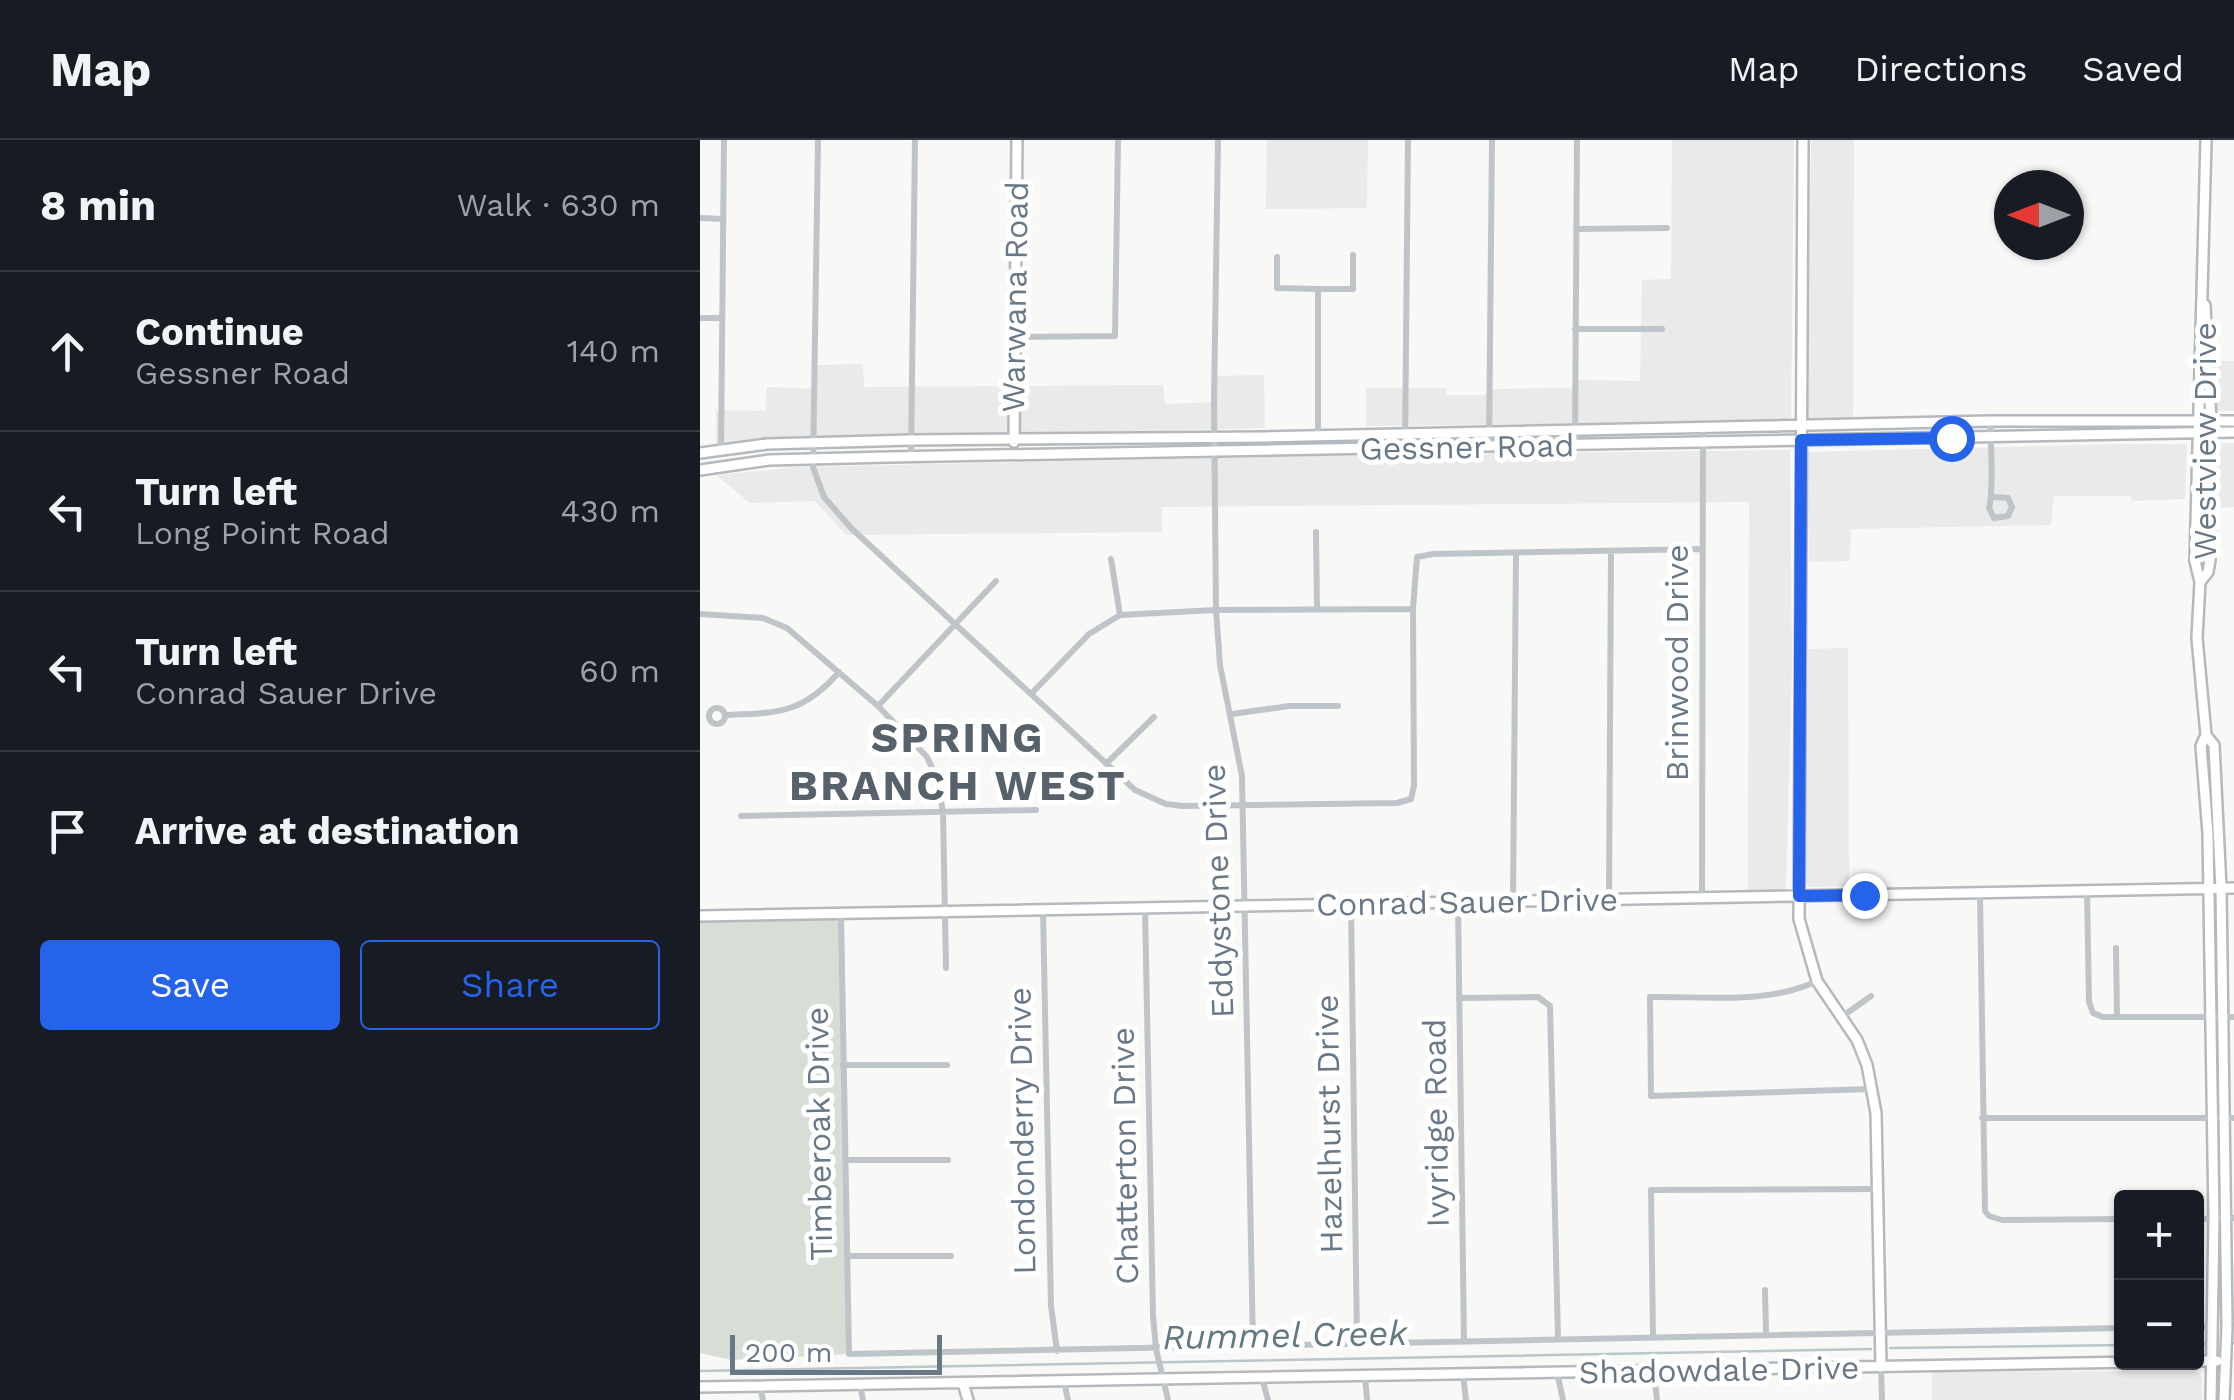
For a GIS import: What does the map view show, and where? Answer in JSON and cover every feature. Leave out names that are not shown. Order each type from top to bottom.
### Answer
[{"type":"main road","name":"Warwana Road","points":[[1013,454],[1017,140]]},
{"type":"main road","points":[[1803,140],[1799,896],[1804,942],[1817,981],[1843,1016],[1862,1052],[1872,1089],[1876,1113],[1881,1367]]},
{"type":"main road","name":"Westview Drive","points":[[2206,140],[2203,298],[2198,332],[2195,572],[2200,582],[2197,638],[2206,735],[2202,746],[2214,1218],[2211,1400]]},
{"type":"main road","name":"Westview Drive","points":[[2200,582],[2208,572],[2210,560],[2211,427],[2208,320],[2203,298]]},
{"type":"main road","name":"Gessner Road","points":[[700,453],[814,442],[2082,420],[2169,421],[2234,432]]},
{"type":"main road","points":[[2082,420],[2082,436]]},
{"type":"main road","points":[[2169,421],[2169,433]]},
{"type":"main road","name":"Gessner Road","points":[[2211,427],[2234,421]]},
{"type":"main road","name":"Gessner Road","points":[[700,470],[769,460],[2082,436],[2169,433],[2196,426]]},
{"type":"main road","name":"Westview Drive","points":[[2206,735],[2214,745],[2229,1118],[2231,1326],[2224,1361],[2224,1400]]},
{"type":"main road","name":"Conrad Sauer Drive","points":[[700,916],[2234,888]]},
{"type":"main road","points":[[2204,1361],[2224,1361]]},
{"type":"main road","name":"Shadowdale Drive","points":[[700,1387],[1064,1381],[1162,1375],[1262,1378],[2114,1362]]},
{"type":"main road","points":[[963,1383],[968,1400]]},
{"type":"street","points":[[721,450],[724,140]]},
{"type":"street","points":[[818,140],[816,481],[836,512],[1135,790],[1166,804],[1411,800],[1417,557],[1702,549]]},
{"type":"street","points":[[911,456],[916,140]]},
{"type":"street","points":[[1014,337],[1116,336],[1118,140]]},
{"type":"street","name":"Eddystone Drive","points":[[1218,140],[1216,610],[1220,665],[1239,750],[1243,805],[1254,1347]]},
{"type":"street","points":[[1405,448],[1408,140]]},
{"type":"street","points":[[1488,447],[1492,140]]},
{"type":"street","points":[[1575,445],[1577,140]]},
{"type":"street","points":[[700,218],[723,219]]},
{"type":"street","points":[[1576,229],[1667,228]]},
{"type":"street","points":[[1278,257],[1277,288],[1353,289],[1353,256]]},
{"type":"street","points":[[1318,289],[1318,435]]},
{"type":"street","points":[[700,318],[722,318]]},
{"type":"street","points":[[1575,329],[1662,329]]},
{"type":"street","points":[[1990,422],[1989,462],[1994,496]]},
{"type":"street","name":"Brinwood Drive","points":[[1702,898],[1703,428]]},
{"type":"street","points":[[1316,532],[1317,609]]},
{"type":"street","points":[[1610,900],[1611,552]]},
{"type":"street","points":[[1513,902],[1516,553]]},
{"type":"street","points":[[1111,559],[1120,615]]},
{"type":"street","points":[[878,706],[996,581]]},
{"type":"street","points":[[1031,694],[1089,634],[1120,615],[1216,610],[1413,609]]},
{"type":"street","points":[[700,614],[740,614],[776,622],[799,635],[878,706],[927,757],[936,776],[943,812],[946,968]]},
{"type":"street","points":[[725,715],[768,713],[799,706],[822,692],[839,672]]},
{"type":"street","points":[[1232,714],[1289,706],[1338,706]]},
{"type":"street","points":[[1106,764],[1154,717]]},
{"type":"street","points":[[741,816],[1036,810]]},
{"type":"street","points":[[2086,890],[2088,1002],[2093,1014],[2234,1016]]},
{"type":"street","points":[[1980,892],[1985,1211],[1994,1218],[2018,1220],[2114,1219]]},
{"type":"street","name":"Ivyridge Road","points":[[1458,903],[1464,1342]]},
{"type":"street","name":"Hazelhurst Drive","points":[[1350,904],[1357,1344]]},
{"type":"street","name":"Chatterton Drive","points":[[1145,908],[1157,1354],[1168,1400]]},
{"type":"street","name":"Londonderry Drive","points":[[1042,909],[1050,1306],[1056,1351]]},
{"type":"street","name":"Timberoak Drive","points":[[840,912],[849,1354]]},
{"type":"street","points":[[2116,948],[2118,1016]]},
{"type":"street","points":[[1817,981],[1799,990],[1760,996],[1650,996],[1651,1096],[1872,1089]]},
{"type":"street","points":[[1843,1016],[1872,996]]},
{"type":"street","points":[[1459,998],[1538,997],[1550,1006],[1558,1339]]},
{"type":"street","points":[[843,1066],[947,1066]]},
{"type":"street","points":[[1982,1118],[2229,1118]]},
{"type":"street","points":[[845,1160],[948,1160]]},
{"type":"street","points":[[1653,1336],[1651,1190],[1877,1189]]},
{"type":"street","points":[[2204,1218],[2230,1218]]},
{"type":"street","points":[[846,1256],[951,1256]]},
{"type":"street","points":[[1765,1290],[1766,1333]]},
{"type":"street","points":[[2204,1327],[2213,1326]]},
{"type":"street","name":"Shadowdale Drive","points":[[849,1354],[1157,1354],[1254,1347],[1653,1336],[2114,1328]]},
{"type":"street","points":[[1881,1367],[1882,1400]]},
{"type":"street","points":[[1654,1371],[1657,1400]]},
{"type":"street","points":[[1557,1372],[1563,1400]]},
{"type":"street","points":[[1463,1374],[1466,1400]]},
{"type":"street","points":[[1365,1376],[1367,1400]]},
{"type":"street","points":[[1262,1378],[1268,1400]]},
{"type":"street","points":[[1064,1381],[1068,1400]]},
{"type":"street","points":[[860,1384],[864,1400]]},
{"type":"street","points":[[760,1386],[763,1400]]},
{"type":"shaded area","points":[[1267,140],[1368,140],[1367,208],[1266,209]]},
{"type":"shaded area","points":[[1672,140],[1794,140],[1791,421],[1366,426],[1366,388],[1446,388],[1447,395],[1484,395],[1494,389],[1571,388],[1578,380],[1640,381],[1642,280],[1671,279]]},
{"type":"shaded area","points":[[1811,140],[1854,140],[1853,421],[1808,421]]},
{"type":"shaded area","points":[[2216,361],[2234,361],[2234,411],[2217,411]]},
{"type":"shaded area","points":[[863,364],[864,387],[1163,385],[1165,404],[1214,402],[1214,376],[1264,375],[1265,428],[716,444],[716,410],[765,411],[767,387],[814,389],[815,365]]},
{"type":"shaded area","points":[[2218,443],[2234,443],[2234,507],[2219,508]]},
{"type":"shaded area","points":[[2187,444],[2185,499],[2132,501],[2131,496],[2054,496],[2051,525],[1851,529],[1850,561],[1809,562],[1807,452]]},
{"type":"shaded area","points":[[1790,450],[1792,664],[1786,890],[1748,890],[1749,502],[1162,507],[1162,532],[846,535],[815,501],[750,503],[716,475],[796,467]]},
{"type":"shaded area","points":[[1848,648],[1849,886],[1808,887],[1808,649]]},
{"type":"shaded area","points":[[841,912],[849,1354],[732,1360],[700,1353],[700,916]]},
{"type":"shaded area","points":[[2196,1371],[2202,1376],[2202,1400],[1932,1400],[1932,1372]]},
{"type":"waterway","name":"Rummel Creek","points":[[1890,1348],[2114,1345]]},
{"type":"waterway","name":"Rummel Creek","points":[[700,1371],[1871,1349]]},
{"type":"district","name":"SPRING BRANCH WEST","points":[[958,761]]},
{"type":"route","points":[[1864,895],[1799,896],[1801,440],[1951,438]]}]
